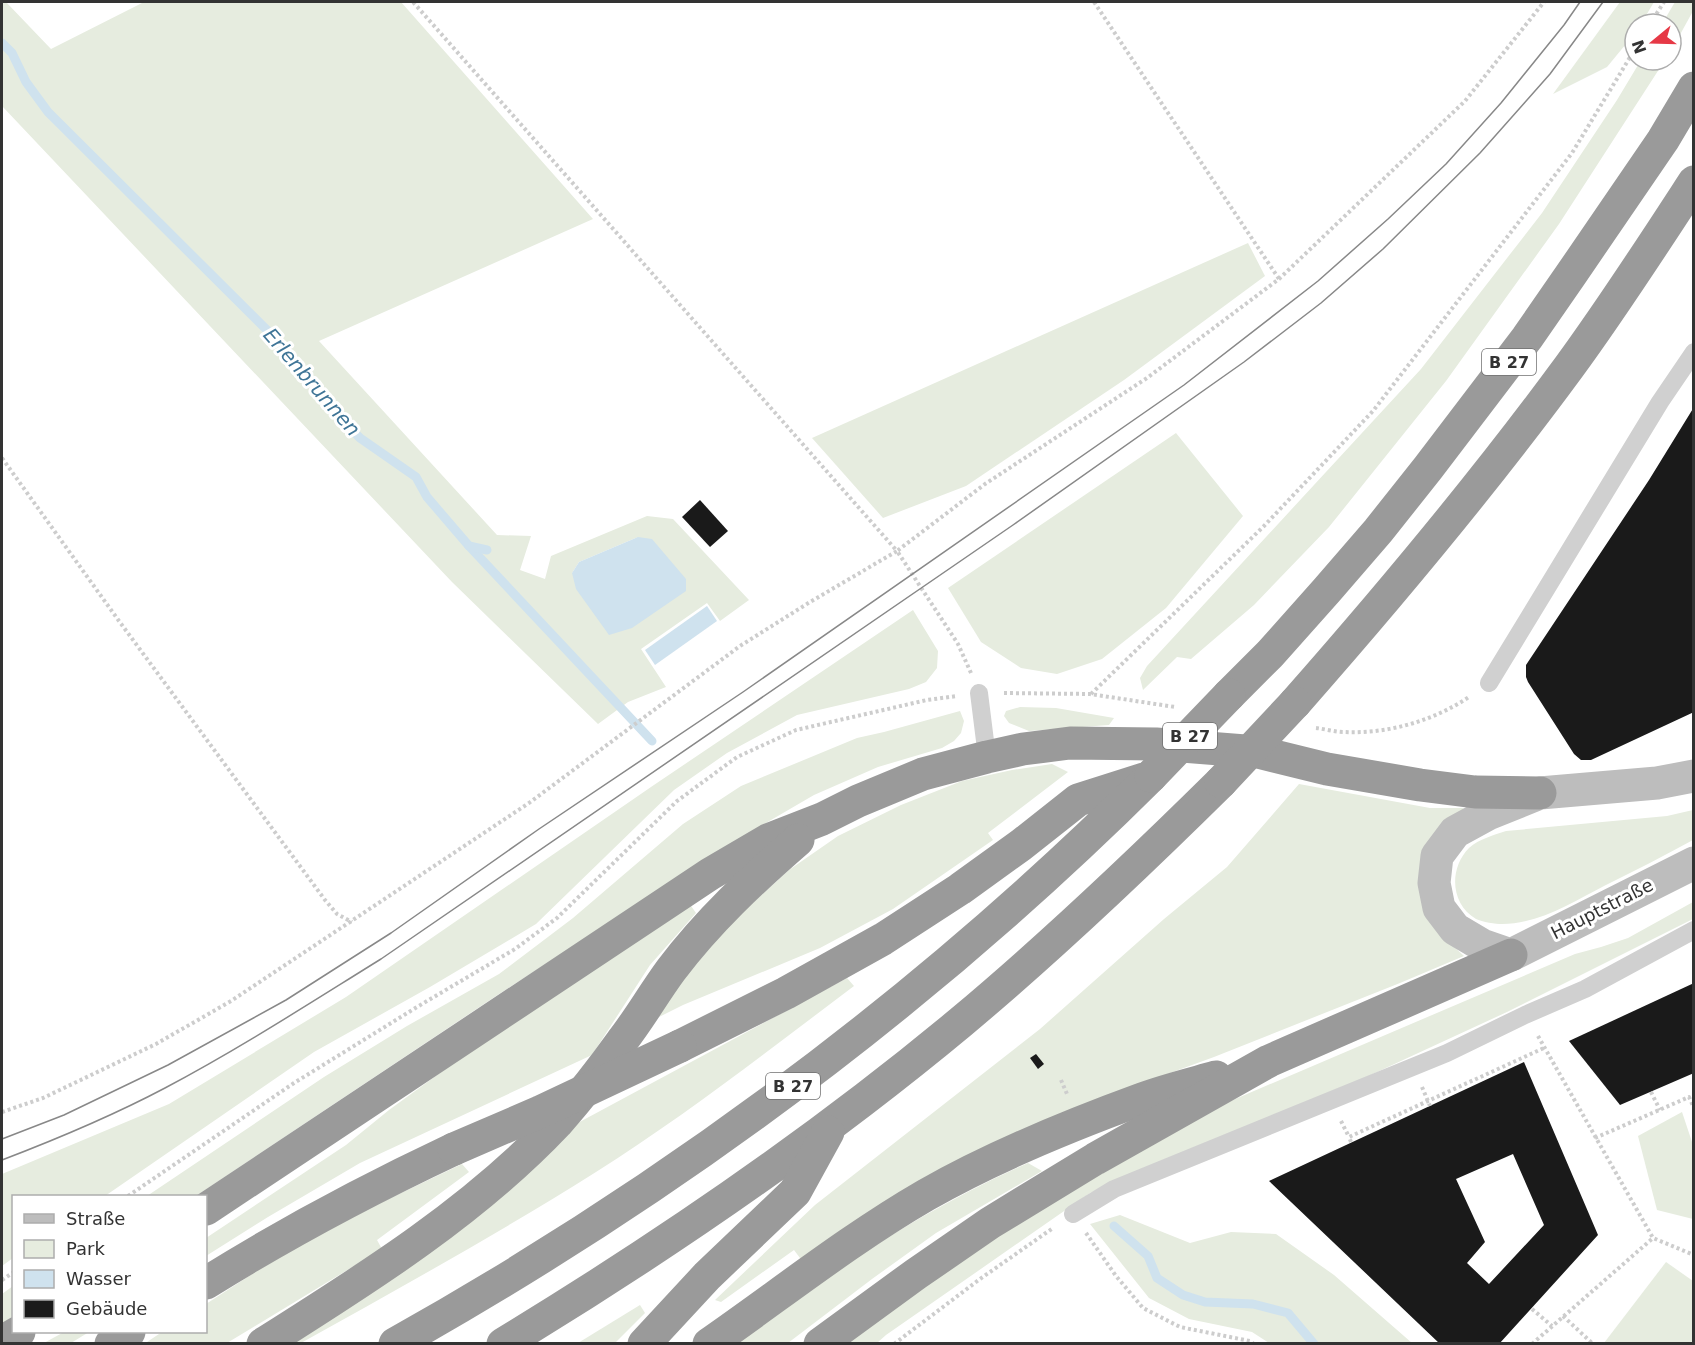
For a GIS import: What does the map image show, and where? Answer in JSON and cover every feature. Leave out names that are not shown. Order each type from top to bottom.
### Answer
[{"type":"highway","name":"B 27","points":[[395,1344],[453,1311],[593,1224],[786,1091],[977,939],[1094,832],[1270,654],[1378,531],[1527,338],[1663,140],[1694,88]]},
{"type":"highway","name":"B 27","points":[[503,1344],[701,1217],[833,1123],[943,1037],[1084,914],[1221,782],[1295,703],[1418,561],[1519,433],[1570,366],[1694,182]]},
{"type":"highway","points":[[207,1208],[710,874],[768,840],[822,819],[923,774],[987,756],[1023,749],[1070,743],[1125,743],[1258,752],[1327,769],[1420,785],[1474,792],[1540,794]]},
{"type":"highway","points":[[207,1282],[294,1230],[391,1179],[540,1112],[786,993],[883,939],[950,895],[995,864],[1078,800],[1151,776]]},
{"type":"highway","points":[[262,1344],[415,1243],[484,1191],[532,1148],[582,1092],[623,1040],[671,969],[718,914],[758,874],[822,819]]},
{"type":"highway","points":[[820,1344],[916,1274],[1032,1196],[1269,1061],[1511,955]]},
{"type":"highway","points":[[709,1344],[926,1195],[997,1159],[1143,1098],[1269,1061]]},
{"type":"highway","points":[[644,1344],[669,1315],[744,1239],[795,1192],[833,1123]]},
{"type":"highway","points":[[2,1342],[17,1333]]},
{"type":"highway","points":[[111,1344],[128,1333]]},
{"type":"main road","points":[[1511,955],[1482,945],[1455,929],[1438,908],[1434,883],[1437,856],[1455,832],[1488,814],[1540,794],[1657,783],[1694,776]]},
{"type":"main road","name":"Hauptstraße","points":[[1511,955],[1694,863]]},
{"type":"lane","points":[[1489,683],[1660,402],[1694,352]]},
{"type":"lane","points":[[979,693],[987,756]]},
{"type":"lane","points":[[1073,1214],[1114,1189],[1447,1053],[1585,989],[1694,930]]},
{"type":"path","points":[[413,2],[897,551],[958,644],[979,693]]},
{"type":"path","points":[[1094,2],[1280,279]]},
{"type":"path","points":[[2,1112],[43,1098],[156,1044],[231,1001],[529,803],[740,646],[897,551],[985,484],[1147,378],[1280,279],[1465,101],[1544,2]]},
{"type":"path","points":[[1090,694],[1264,526],[1373,411],[1572,153],[1623,69]]},
{"type":"path","points":[[2,458],[325,900],[337,914],[352,922]]},
{"type":"path","points":[[1525,1015],[1653,1238],[1694,1255]]},
{"type":"path","points":[[1351,1142],[1349,1137],[1429,1103],[1544,1048]]},
{"type":"path","points":[[1422,1088],[1429,1103]]},
{"type":"path","points":[[1652,1092],[1660,1110]]},
{"type":"path","points":[[1595,1138],[1689,1097],[1694,1108]]},
{"type":"path","points":[[894,1344],[980,1279],[1073,1214],[1116,1276],[1143,1308],[1180,1327],[1250,1341],[1254,1344]]},
{"type":"path","points":[[1532,1344],[1653,1238]]},
{"type":"path","points":[[1532,1309],[1552,1326]]},
{"type":"path","points":[[1563,1316],[1593,1344]]},
{"type":"green space","points":[[2,2],[6,2],[51,49],[144,2],[401,2],[593,219],[319,341],[497,535],[531,536],[520,570],[545,579],[551,556],[647,516],[673,519],[749,600],[720,621],[707,603],[641,649],[666,687],[628,702],[598,724],[452,582],[2,106]],"holes":[[[638,537],[572,573],[579,562]]]},
{"type":"green space","points":[[1620,2],[1654,2],[1648,12],[1623,12],[1623,48],[1607,67],[1553,94]]},
{"type":"green space","points":[[1675,2],[1693,2],[1693,11],[1683,29],[1683,12],[1669,12]]},
{"type":"green space","points":[[1634,72],[1657,72],[1559,224],[1446,381],[1329,527],[1254,605],[1191,659],[1177,657],[1143,690],[1140,678],[1147,666],[1421,369],[1542,213]]},
{"type":"green space","points":[[1248,243],[1265,276],[1124,380],[966,486],[883,518],[812,438]]},
{"type":"green space","points":[[1176,433],[1243,516],[1166,608],[1102,659],[1057,674],[1021,668],[981,642],[948,588]]},
{"type":"green space","points":[[913,610],[938,651],[937,668],[926,682],[909,689],[797,715],[727,753],[674,790],[536,924],[314,1052],[106,1195],[12,1195],[12,1259],[2,1266],[2,1174],[169,1104],[346,997]]},
{"type":"green space","points":[[1020,707],[1056,708],[1114,718],[1109,725],[1029,731],[1009,723],[1004,716],[1006,711]]},
{"type":"green space","points":[[960,711],[964,721],[961,733],[954,741],[942,748],[878,767],[814,795],[706,858],[198,1195],[148,1195],[324,1077],[407,1026],[499,974],[573,918],[683,824],[741,786],[857,738]]},
{"type":"green space","points":[[1052,764],[1068,772],[988,833],[993,840],[893,909],[820,948],[683,1005],[649,1022],[694,956],[789,870],[838,836],[901,805],[962,781]]},
{"type":"green space","points":[[1299,784],[1430,808],[1463,808],[1466,811],[1437,832],[1439,933],[1464,956],[1214,1057],[1085,1104],[803,1262],[794,1250],[721,1302],[715,1300],[815,1205],[1040,1029],[1164,919],[1227,867]]},
{"type":"green space","points":[[1693,810],[1693,840],[1568,905],[1542,916],[1516,923],[1499,924],[1482,921],[1467,912],[1457,895],[1456,875],[1462,856],[1473,845],[1492,836],[1506,831],[1667,816]]},
{"type":"green space","points":[[1693,902],[1693,919],[1507,1012],[1297,1109],[1169,1158],[1090,1193],[877,1343],[841,1344],[1029,1213],[1226,1103],[1575,954],[1628,938]]},
{"type":"green space","points":[[689,903],[696,913],[650,965],[592,1055],[360,1163],[207,1255],[207,1237],[346,1145],[389,1110],[499,1030]]},
{"type":"green space","points":[[847,978],[854,986],[629,1151],[560,1195],[449,1260],[301,1343],[291,1344],[574,1125]]},
{"type":"green space","points":[[1682,1112],[1693,1145],[1693,1219],[1657,1210],[1638,1136]]},
{"type":"green space","points":[[1028,1163],[1042,1171],[936,1233],[788,1343],[730,1344],[801,1294],[911,1223]]},
{"type":"green space","points":[[462,1164],[469,1172],[377,1240],[382,1249],[227,1343],[144,1344],[160,1333],[207,1333],[207,1303],[269,1263],[357,1214]]},
{"type":"green space","points":[[1120,1215],[1190,1243],[1231,1232],[1276,1234],[1334,1275],[1412,1343],[1269,1343],[1252,1332],[1189,1319],[1149,1298],[1090,1224]]},
{"type":"green space","points":[[1666,1262],[1693,1281],[1693,1343],[1604,1343]]},
{"type":"green space","points":[[12,1287],[12,1317],[2,1324],[2,1294]]},
{"type":"green space","points":[[640,1305],[645,1313],[615,1343],[578,1343]]},
{"type":"green space","points":[[62,1333],[87,1333],[71,1343],[44,1343]]},
{"type":"water","points":[[638,537],[652,539],[686,579],[686,591],[632,628],[609,635],[576,589],[572,573],[579,562]]},
{"type":"water","points":[[707,606],[717,621],[655,665],[645,650]]},
{"type":"building","points":[[1694,407],[1694,712],[1591,760],[1581,760],[1574,754],[1528,682],[1526,665],[1649,480]]},
{"type":"building","points":[[700,500],[728,531],[710,547],[682,517]]},
{"type":"building","points":[[1694,983],[1694,1073],[1620,1105],[1569,1041]]},
{"type":"building","points":[[1036,1054],[1044,1064],[1038,1069],[1030,1058]]},
{"type":"building","points":[[1524,1062],[1598,1235],[1499,1344],[1440,1344],[1269,1181]],"holes":[[[1513,1154],[1544,1225],[1489,1284],[1467,1263],[1485,1242],[1456,1179]]]},
{"type":"waterway","name":"Erlenbrunnen","points":[[2,43],[12,53],[26,82],[48,112],[286,349],[336,414],[360,438],[416,477],[427,497],[469,546],[652,741]]},
{"type":"waterway","points":[[469,546],[487,550]]},
{"type":"waterway","name":"Erlenbrunnen","points":[[1114,1226],[1148,1256],[1157,1278],[1183,1295],[1205,1302],[1253,1304],[1288,1313],[1314,1344]]},
{"type":"tram line","points":[[2,1139],[64,1115],[168,1065],[286,1000],[391,933],[539,829],[743,692],[1184,385],[1318,281],[1446,164],[1501,103],[1580,2]]},
{"type":"tram line","points":[[2,1160],[84,1127],[165,1088],[247,1042],[381,959],[1013,525],[1244,362],[1321,303],[1383,249],[1480,153],[1550,74],[1603,2]]}]
